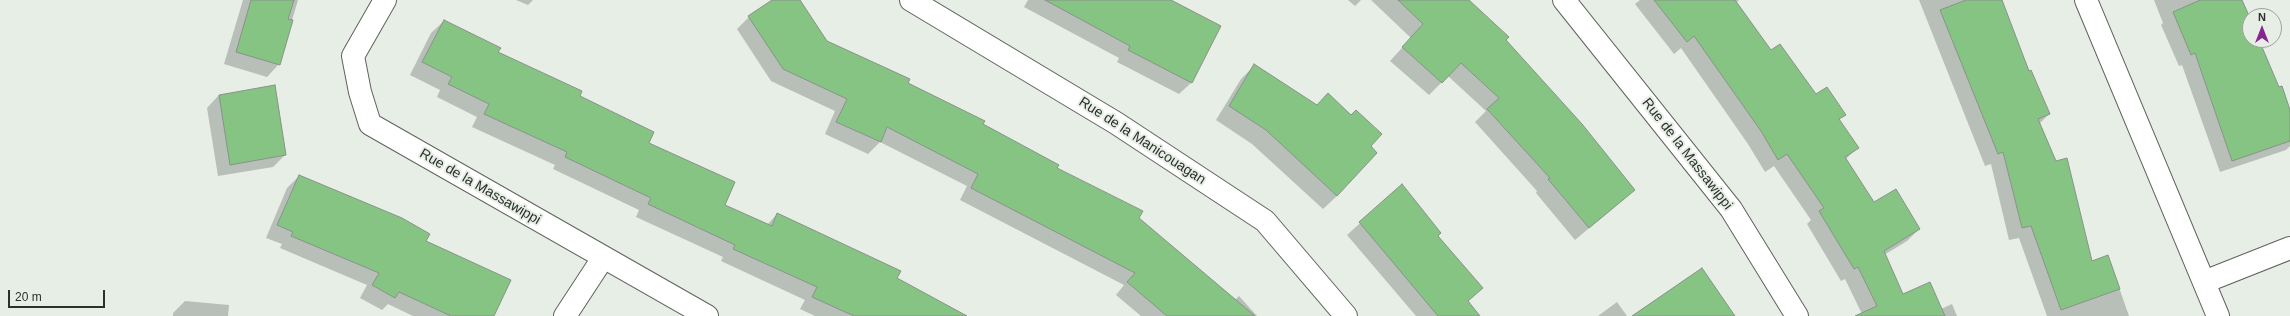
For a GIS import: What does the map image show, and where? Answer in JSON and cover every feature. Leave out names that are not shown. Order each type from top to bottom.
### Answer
[{"type":"street","name":"Rue de la Massawippi","points":[[385,0],[353,56],[360,92],[370,124],[707,316]]},
{"type":"street","name":"Rue de la Manicouagan","points":[[910,0],[1116,123],[1265,221],[1346,316]]},
{"type":"street","name":"Rue de la Massawippi","points":[[1564,0],[1731,209],[1797,316]]},
{"type":"street","points":[[2086,0],[2218,316]]},
{"type":"street","points":[[2204,282],[2290,248]]},
{"type":"street","points":[[565,316],[603,258]]},
{"type":"building","points":[[251,0],[294,0],[288,19],[293,20],[280,65],[236,52]]},
{"type":"building","points":[[772,0],[800,0],[827,41],[910,79],[908,83],[985,121],[983,124],[1059,165],[1057,168],[1143,211],[1139,218],[1255,316],[1167,316],[1127,282],[1135,273],[971,188],[978,174],[887,127],[881,142],[836,122],[847,99],[783,69],[748,16]]},
{"type":"building","points":[[1045,0],[1171,0],[1221,26],[1192,83],[1128,50],[1130,46]]},
{"type":"building","points":[[1398,0],[1469,0],[1509,37],[1506,40],[1582,124],[1635,190],[1589,228],[1548,179],[1550,178],[1487,109],[1499,98],[1461,63],[1442,83],[1402,47],[1423,24]]},
{"type":"building","points":[[1654,0],[1735,0],[1771,50],[1780,44],[1816,94],[1827,87],[1846,115],[1839,119],[1859,148],[1845,157],[1874,202],[1896,189],[1920,229],[1884,251],[1903,294],[1930,282],[1945,316],[1855,316],[1877,306],[1858,267],[1854,269],[1819,211],[1824,208],[1787,154],[1778,160],[1761,131],[1694,36],[1687,42]]},
{"type":"building","points":[[1966,0],[2002,0],[2029,71],[2031,70],[2050,114],[2038,119],[2056,161],[2067,158],[2092,261],[2108,255],[2120,289],[2061,310],[2031,226],[2022,228],[2003,152],[1998,154],[1940,10]]},
{"type":"building","points":[[2200,0],[2242,0],[2246,8],[2242,8],[2242,48],[2262,48],[2279,87],[2282,86],[2290,110],[2290,141],[2232,161],[2195,53],[2191,55],[2173,12]]},
{"type":"building","points":[[444,20],[501,48],[498,52],[582,91],[580,96],[654,132],[649,143],[735,182],[725,205],[772,226],[777,213],[901,271],[897,278],[967,316],[854,316],[812,297],[817,287],[733,249],[735,245],[648,204],[651,198],[565,157],[567,152],[484,114],[489,104],[448,84],[452,77],[422,62]]},
{"type":"building","points":[[1254,64],[1317,105],[1328,93],[1351,115],[1356,110],[1382,134],[1371,146],[1377,153],[1337,196],[1266,130],[1229,106]]},
{"type":"building","points":[[275,85],[286,155],[230,165],[219,95]]},
{"type":"building","points":[[299,175],[402,218],[430,234],[426,241],[511,280],[494,316],[451,316],[399,292],[395,298],[372,285],[379,273],[291,236],[293,232],[277,225]]},
{"type":"building","points":[[1402,184],[1441,233],[1438,236],[1483,288],[1468,301],[1480,316],[1438,316],[1359,222]]},
{"type":"building","points":[[1702,268],[1735,316],[1632,316]]}]
